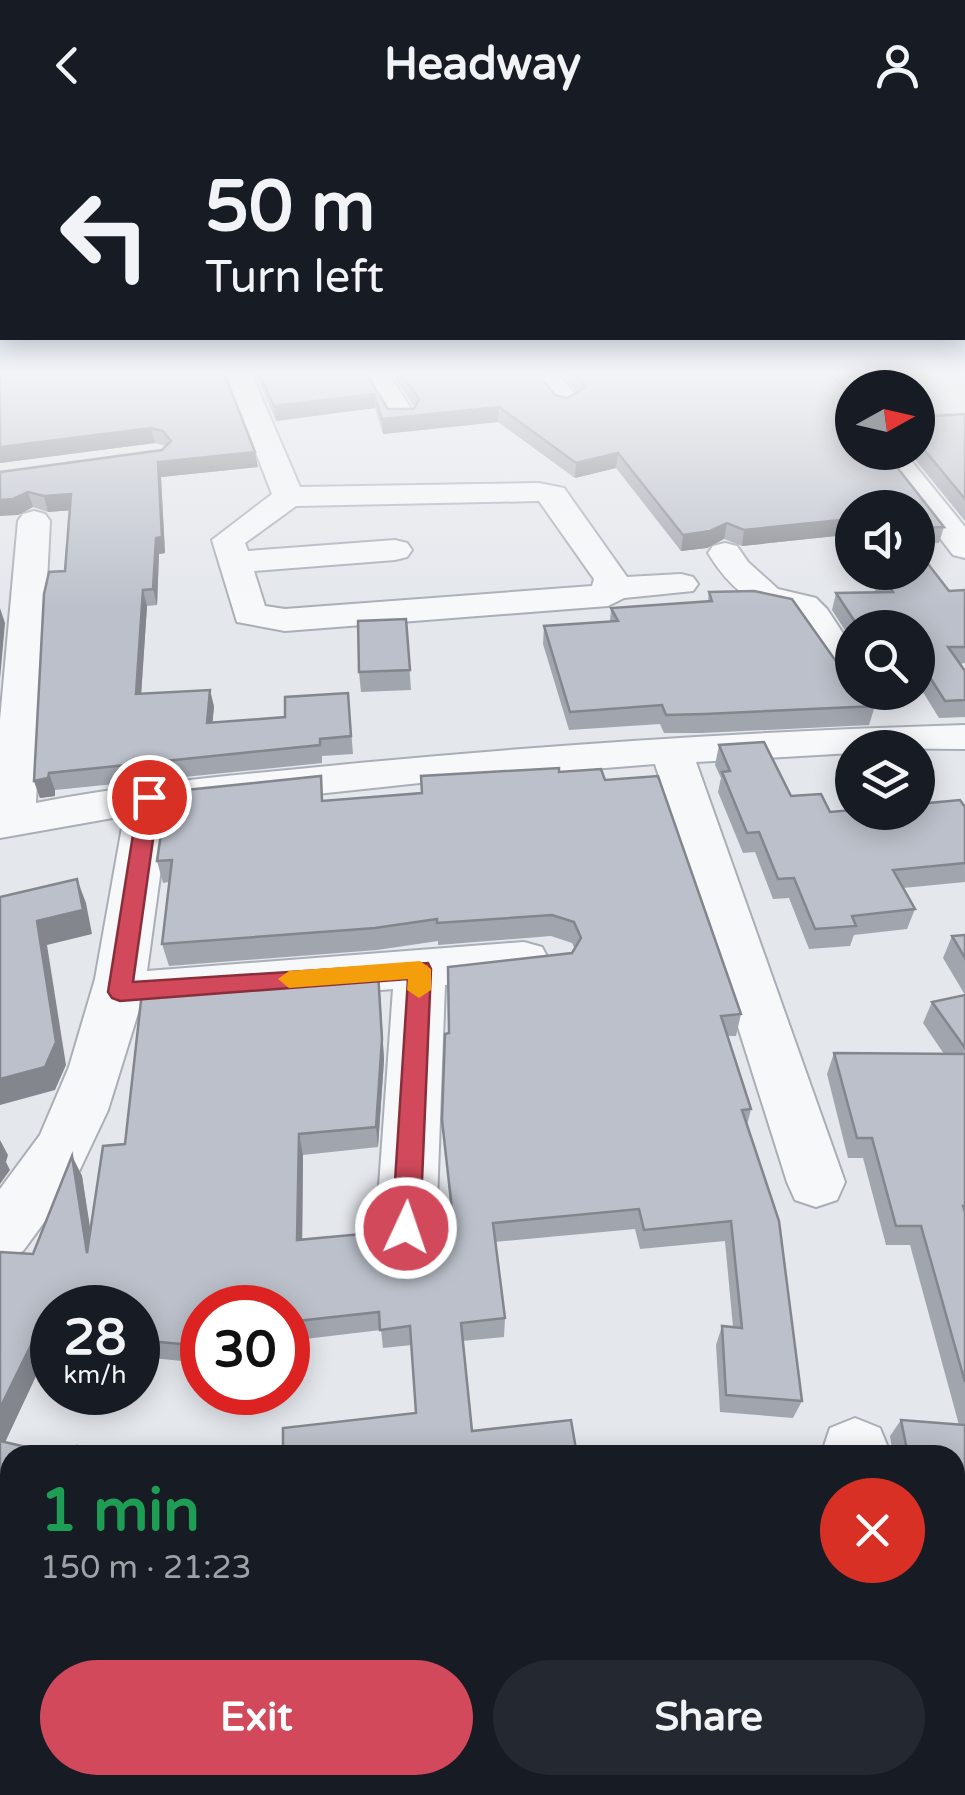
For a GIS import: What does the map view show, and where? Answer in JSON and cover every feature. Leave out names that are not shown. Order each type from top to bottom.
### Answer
[{"type":"street","points":[[271,453],[289,497]]},
{"type":"street","points":[[902,470],[965,548]]},
{"type":"street","points":[[552,495],[611,579],[611,588],[608,595],[285,620],[250,614],[234,562],[228,540],[289,497],[552,495]]},
{"type":"street","points":[[34,521],[6,822],[149,797],[476,764],[835,742]]},
{"type":"street","points":[[234,562],[395,550]]},
{"type":"street","points":[[725,553],[735,569],[766,596],[802,606],[814,616],[835,649]]},
{"type":"street","points":[[611,588],[681,584]]},
{"type":"street","points":[[672,751],[816,1182]]},
{"type":"street","points":[[1,1232],[59,1155],[89,1090],[120,992],[149,797]]},
{"type":"street","points":[[120,992],[551,958]]},
{"type":"street","points":[[406,1228],[420,969]]},
{"type":"building","points":[[142,453],[248,453],[158,462],[162,537],[156,538],[153,589],[143,590],[136,694],[210,690],[207,723],[285,717],[285,697],[348,693],[351,736],[320,739],[320,745],[49,773],[48,778],[34,781],[44,594],[49,572],[65,571],[71,494],[44,496],[28,492],[0,500],[0,472]]},
{"type":"building","points":[[562,453],[835,453],[835,470],[899,470],[915,490],[835,490],[835,521],[744,530],[727,523],[710,531],[683,535],[618,453],[576,463]]},
{"type":"building","points":[[935,453],[965,453],[965,499],[935,463]]},
{"type":"building","points":[[935,573],[949,591],[965,590],[965,647],[948,647],[965,671],[965,700],[945,701],[935,685],[935,610],[847,610],[836,593],[935,590]]},
{"type":"building","points":[[754,591],[792,599],[835,660],[835,708],[666,715],[662,705],[570,712],[544,626],[618,621],[611,608],[712,601],[709,592]]},
{"type":"building","points":[[406,619],[410,670],[359,672],[358,621]]},
{"type":"building","points":[[764,742],[791,796],[821,794],[830,812],[835,812],[835,830],[935,830],[935,802],[960,800],[965,807],[965,863],[893,870],[915,909],[852,916],[856,926],[815,929],[794,878],[778,879],[759,832],[747,833],[722,772],[730,771],[719,745]]},
{"type":"building","points":[[559,768],[559,772],[601,769],[605,780],[658,776],[741,1014],[721,1016],[751,1109],[742,1110],[779,1221],[802,1401],[726,1395],[722,1326],[742,1328],[731,1221],[644,1230],[639,1209],[493,1223],[505,1318],[461,1323],[472,1431],[571,1420],[575,1445],[283,1445],[283,1428],[416,1413],[410,1326],[380,1330],[379,1312],[310,1320],[310,1285],[180,1285],[180,1344],[160,1342],[160,1285],[30,1285],[30,1347],[0,1408],[0,1252],[33,1254],[72,1156],[87,1253],[103,1146],[125,1144],[142,992],[378,972],[382,1039],[376,1127],[299,1134],[297,1240],[361,1234],[390,1234],[405,1239],[454,1228],[442,1120],[445,1034],[449,1033],[448,967],[572,953],[581,938],[574,922],[552,915],[437,923],[437,919],[375,928],[162,944],[172,860],[157,861],[167,792],[321,776],[322,801],[422,793],[421,776]]},
{"type":"building","points":[[77,879],[83,910],[37,921],[56,1042],[45,1067],[0,1079],[0,897]]},
{"type":"building","points":[[965,935],[965,958],[952,936]]},
{"type":"building","points":[[965,995],[965,1048],[932,1002]]},
{"type":"building","points":[[834,1053],[965,1054],[965,1382],[921,1226],[896,1226],[872,1138],[857,1138]]},
{"type":"building","points":[[901,1420],[965,1425],[965,1445],[906,1445]]},
{"type":"slow traffic","points":[[289,979],[420,969],[419,990]]},
{"type":"route","points":[[149,797],[120,992],[420,969],[406,1228]]}]
